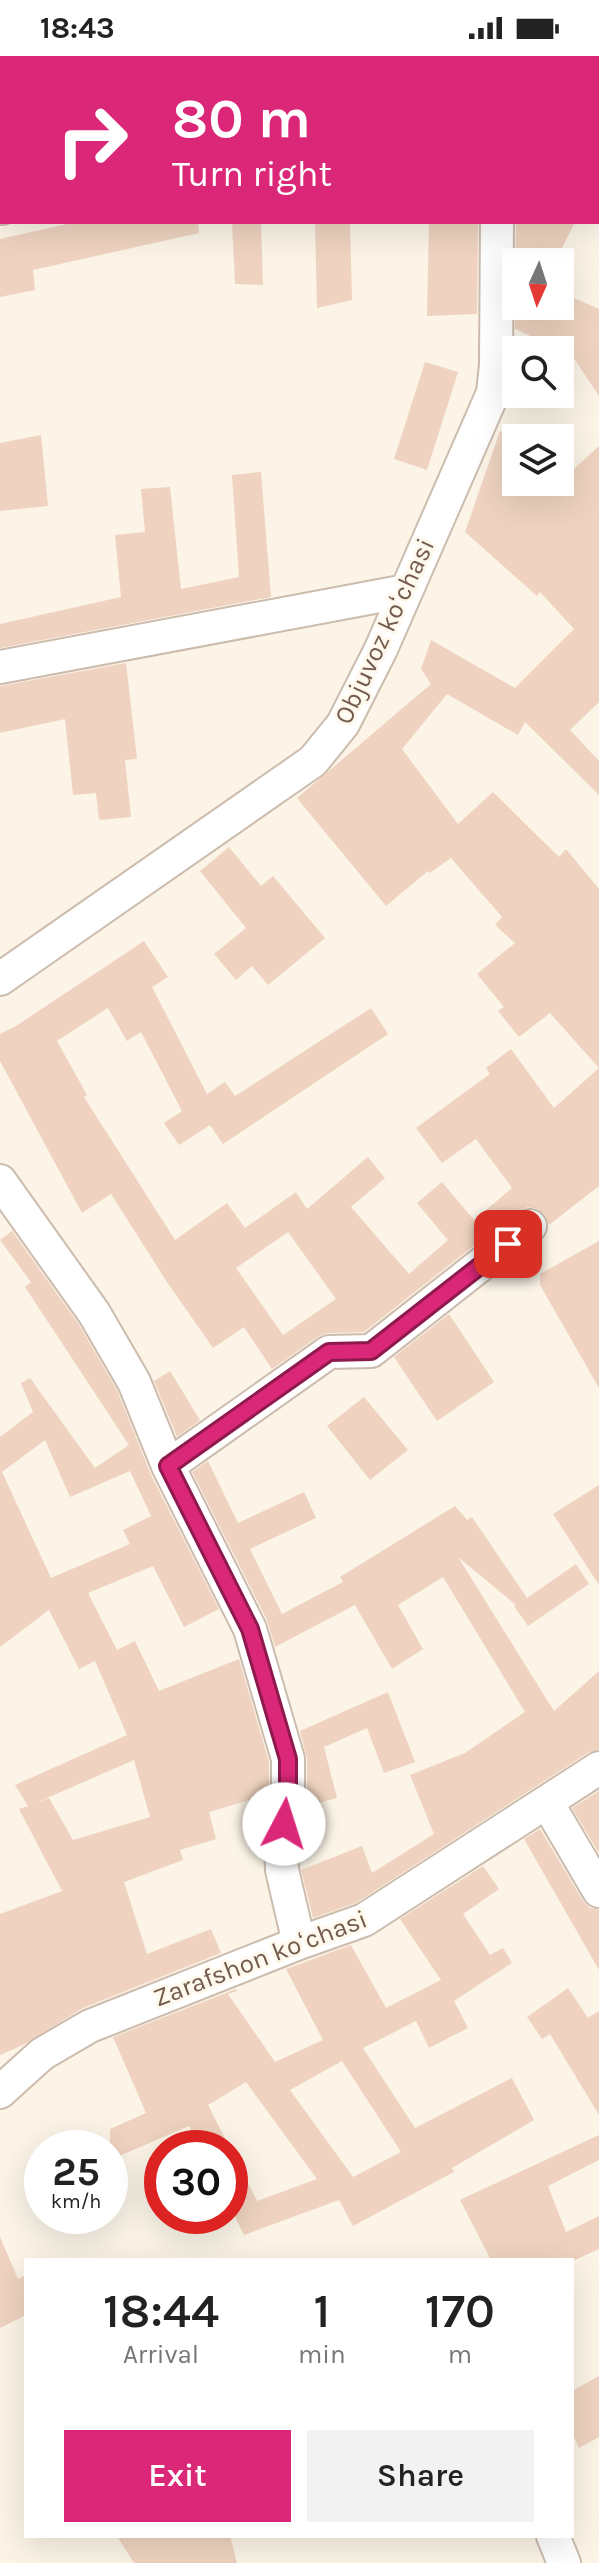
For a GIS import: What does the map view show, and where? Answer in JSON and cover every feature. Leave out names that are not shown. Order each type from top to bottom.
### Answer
[{"type":"street","name":"Objuvoz koʻchasi","points":[[0,979],[313,761],[343,724],[406,591],[493,393],[497,224]]},
{"type":"street","points":[[0,667],[406,591]]},
{"type":"street","points":[[0,1181],[94,1313],[134,1382],[168,1466],[250,1629],[288,1759],[282,1870],[299,1943]]},
{"type":"street","points":[[168,1466],[329,1352],[371,1351],[530,1226]]},
{"type":"street","name":"Zarafshon koʻchasi","points":[[0,2092],[42,2054],[90,2026],[364,1920],[548,1804],[599,1768]]},
{"type":"street","points":[[548,1804],[599,1891]]},
{"type":"street","points":[[554,2538],[564,2563]]},
{"type":"building","points":[[67,224],[198,224],[199,233],[33,270],[35,290],[0,297],[0,239]]},
{"type":"building","points":[[232,224],[261,224],[263,285],[235,284]]},
{"type":"building","points":[[315,224],[350,224],[352,300],[317,308]]},
{"type":"building","points":[[429,224],[478,224],[477,314],[427,316]]},
{"type":"building","points":[[516,224],[574,224],[562,248],[516,248]]},
{"type":"building","points":[[574,298],[599,309],[599,396],[574,358],[574,336],[531,336],[515,329],[515,320],[574,320]]},
{"type":"building","points":[[425,362],[458,372],[427,470],[394,459]]},
{"type":"building","points":[[500,431],[502,496],[574,496],[574,469],[599,446],[599,702],[570,730],[599,761],[599,795],[525,722],[518,735],[447,694],[402,749],[458,824],[493,792],[559,857],[566,849],[599,889],[599,1068],[550,1013],[519,1037],[498,1011],[504,1007],[477,974],[515,943],[495,925],[502,917],[451,858],[430,873],[428,871],[386,906],[297,798],[431,684],[421,669],[431,640],[515,688],[574,629],[540,592],[537,596],[465,532]]},
{"type":"building","points":[[41,435],[48,506],[0,511],[0,443]]},
{"type":"building","points":[[261,472],[271,597],[0,648],[0,624],[121,597],[115,535],[145,532],[141,489],[170,487],[181,589],[239,577],[232,475]]},
{"type":"building","points":[[126,663],[137,759],[125,760],[131,817],[99,820],[96,793],[73,795],[65,719],[0,733],[0,686]]},
{"type":"building","points":[[229,847],[261,886],[273,876],[325,938],[268,985],[252,966],[236,980],[214,954],[246,928],[200,871]]},
{"type":"building","points":[[144,941],[168,977],[152,987],[207,1094],[225,1082],[235,1096],[371,1008],[388,1034],[223,1144],[210,1125],[179,1145],[164,1123],[182,1111],[141,1032],[127,1041],[108,1008],[57,1041],[87,1095],[84,1097],[175,1240],[227,1203],[245,1228],[296,1192],[307,1209],[368,1157],[385,1178],[351,1207],[409,1274],[448,1240],[417,1203],[442,1182],[474,1220],[512,1188],[476,1139],[442,1163],[416,1128],[490,1074],[486,1068],[511,1049],[554,1108],[599,1068],[599,1186],[549,1225],[538,1209],[528,1207],[518,1211],[364,1332],[319,1336],[272,1369],[244,1327],[213,1348],[111,1194],[82,1213],[0,1061],[0,1034]],"holes":[[[288,1232],[336,1299],[283,1335],[236,1268]]]},
{"type":"building","points":[[12,1231],[78,1323],[117,1390],[151,1475],[219,1609],[184,1627],[153,1566],[88,1593],[117,1650],[135,1641],[159,1691],[239,1659],[269,1762],[269,1794],[209,1812],[216,1839],[180,1850],[183,1860],[124,1882],[147,1954],[211,1929],[221,1953],[83,2008],[23,2045],[0,2055],[0,1914],[62,1891],[19,1809],[28,1806],[15,1785],[127,1735],[95,1661],[79,1669],[49,1610],[0,1647],[0,1437],[33,1412],[21,1383],[30,1378],[95,1468],[129,1445],[25,1287],[31,1282],[0,1240]],"holes":[[[45,1440],[70,1497],[130,1471],[151,1516],[123,1530],[130,1544],[51,1578],[2,1472]],[[134,1760],[150,1817],[73,1840],[49,1798],[31,1805]]]},
{"type":"building","points":[[599,1241],[599,1388],[540,1285],[540,1274]]},
{"type":"building","points":[[449,1314],[494,1382],[437,1421],[394,1357]]},
{"type":"building","points":[[170,1371],[200,1420],[177,1437],[154,1381]]},
{"type":"building","points":[[364,1397],[408,1450],[370,1480],[327,1426]]},
{"type":"building","points":[[208,1461],[238,1523],[304,1492],[316,1518],[250,1549],[282,1614],[343,1582],[340,1577],[455,1506],[467,1520],[472,1517],[527,1598],[576,1564],[589,1584],[528,1626],[516,1605],[458,1557],[554,1711],[599,1671],[599,1749],[589,1752],[356,1903],[313,1918],[301,1870],[362,1846],[372,1873],[434,1834],[410,1775],[465,1753],[525,1712],[443,1577],[398,1605],[423,1649],[392,1669],[355,1605],[275,1647],[267,1620],[192,1472]]},
{"type":"building","points":[[599,1485],[599,1585],[553,1514]]},
{"type":"building","points":[[388,1692],[415,1762],[384,1773],[367,1728],[324,1747],[337,1798],[307,1806],[307,1759],[300,1731]]},
{"type":"building","points":[[599,1791],[599,1853],[572,1808]]},
{"type":"building","points":[[540,1829],[583,1901],[590,1908],[599,1910],[599,1970],[524,1839]]},
{"type":"building","points":[[483,1866],[499,1889],[463,1914],[490,1955],[503,1948],[512,1963],[454,2001],[468,2028],[429,2048],[416,2021],[363,2048],[415,2128],[512,2078],[534,2120],[452,2168],[454,2172],[353,2226],[339,2200],[248,2234],[248,2183],[257,2201],[317,2179],[246,2082],[208,2105],[221,2130],[191,2130],[189,2126],[180,2130],[144,2130],[144,2145],[128,2152],[128,2130],[110,2130],[146,2113],[113,2037],[236,1989],[228,1994],[275,2062],[323,2040],[286,1969],[351,1945],[386,2008],[441,1980],[400,1919]],"holes":[[[342,2061],[401,2152],[353,2177],[290,2090]]]},
{"type":"building","points":[[568,1988],[588,2018],[599,2011],[599,2115],[550,2034],[542,2039],[527,2017]]},
{"type":"building","points":[[599,2135],[599,2160],[548,2186],[566,2232],[599,2216],[599,2249],[575,2260],[490,2258],[460,2200]]},
{"type":"building","points":[[0,2237],[18,2279],[24,2276],[24,2316],[0,2328]]},
{"type":"building","points":[[599,2376],[599,2437],[579,2448],[574,2437],[574,2390]]},
{"type":"building","points":[[118,2538],[231,2538],[237,2563],[134,2563]]},
{"type":"route","points":[[284,1824],[288,1801],[288,1759],[250,1629],[168,1466],[329,1352],[371,1351],[508,1244]]}]
